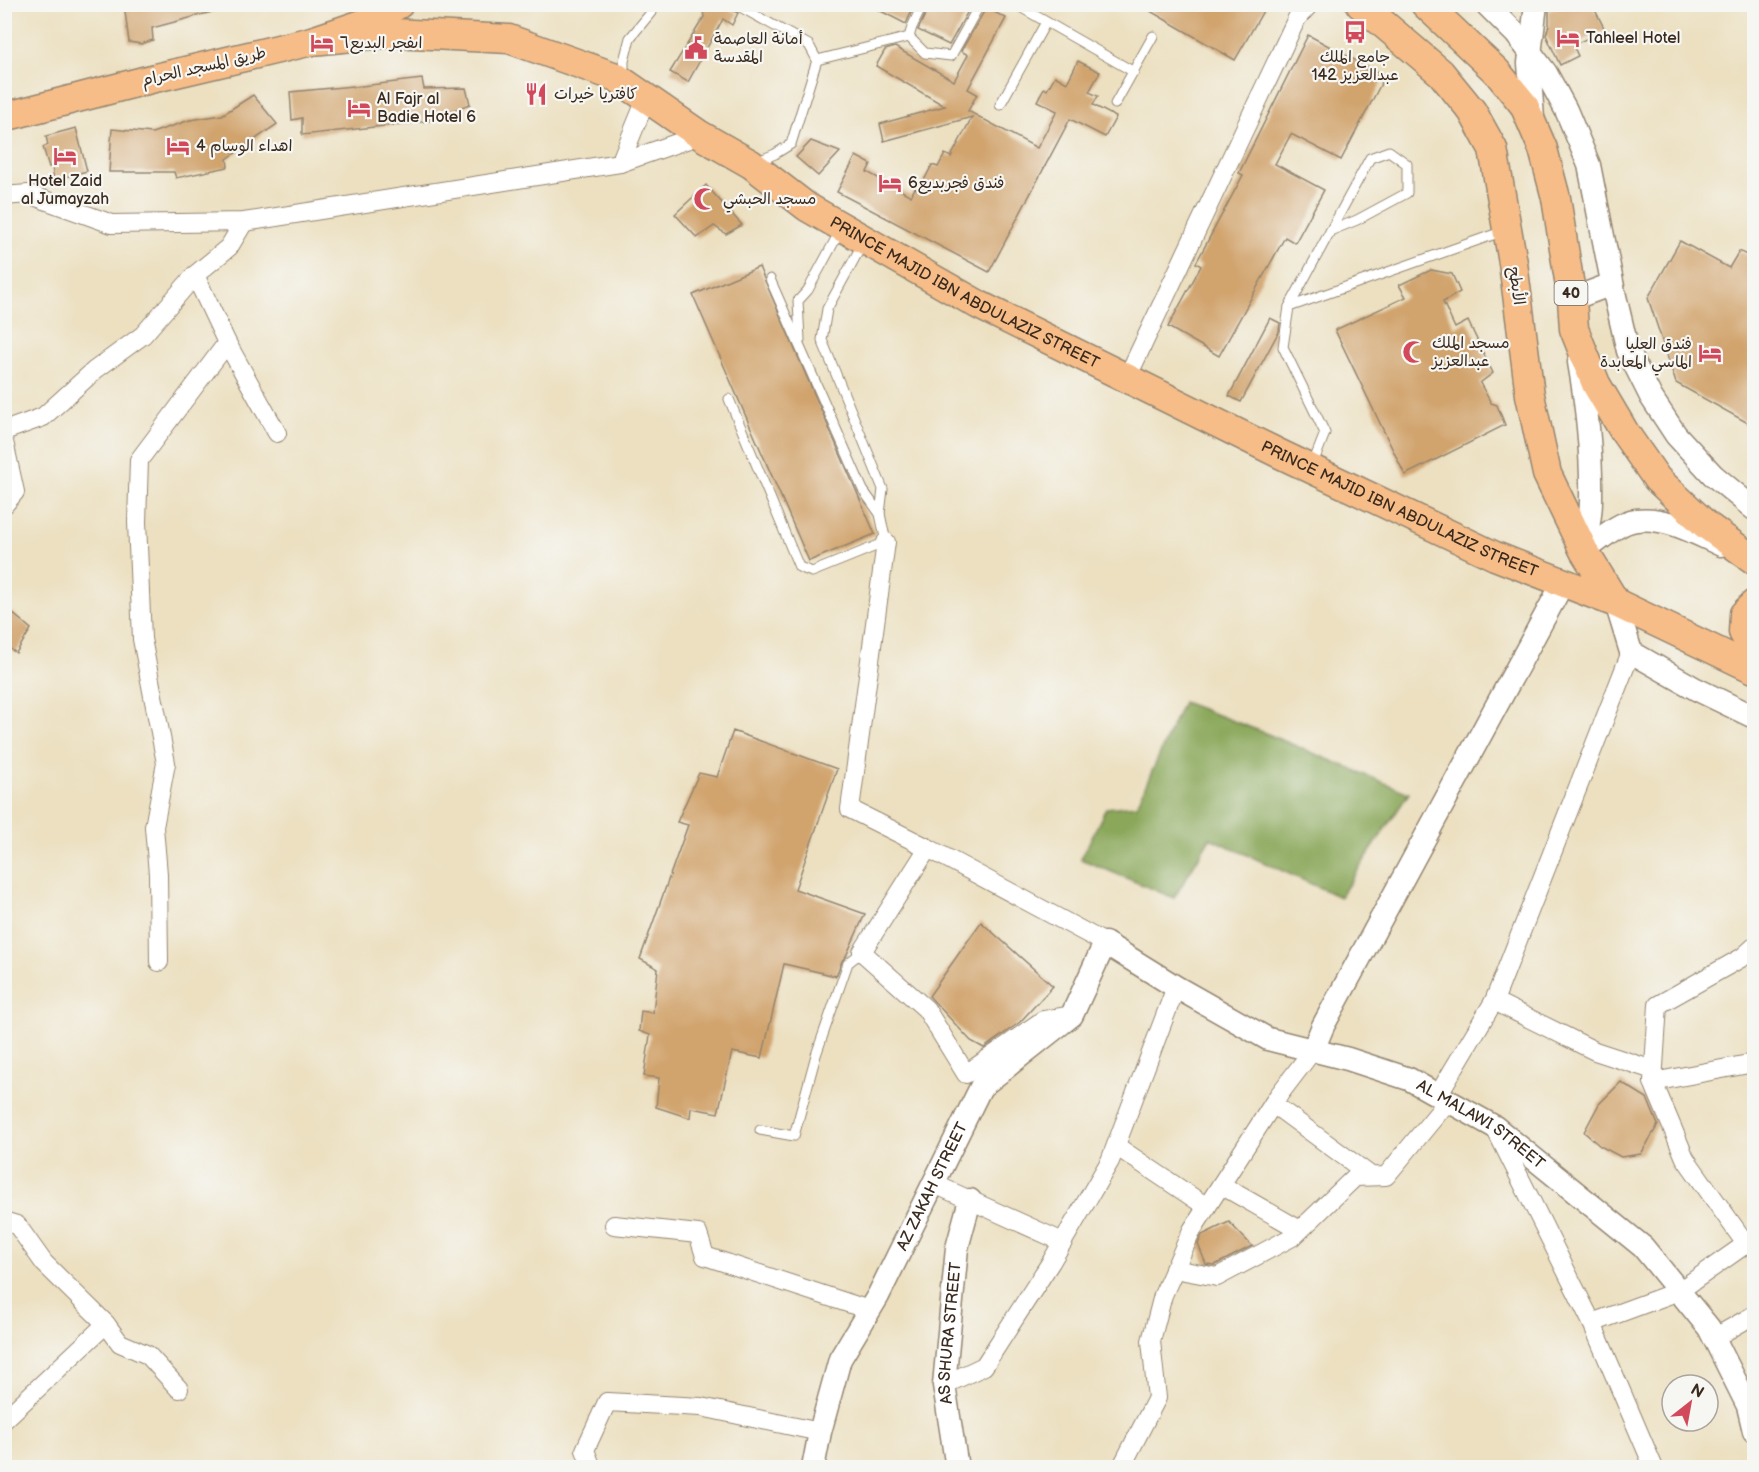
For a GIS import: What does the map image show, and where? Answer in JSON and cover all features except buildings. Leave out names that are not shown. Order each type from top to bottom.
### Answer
[{"type":"main road","name":"طريق المسجد الحرام","points":[[4,117],[312,41],[399,4]]},
{"type":"main road","name":"الأبطح","points":[[1360,4],[1441,73],[1472,111],[1493,148],[1513,262],[1530,395],[1547,474],[1584,551],[1616,603]]},
{"type":"main road","name":"40","points":[[1425,4],[1451,26],[1497,72],[1524,105],[1543,149],[1557,198],[1572,299],[1574,329],[1596,384],[1625,434],[1657,479],[1706,525],[1755,561]]},
{"type":"main road","name":"PRINCE MAJID IBN ABDULAZIZ STREET","points":[[312,41],[393,33],[509,39],[636,89],[700,135],[751,164],[807,207],[979,305],[1311,468],[1495,555],[1616,603]]},
{"type":"main road","points":[[1616,603],[1755,669]]},
{"type":"main road","points":[[1755,604],[1744,614],[1743,632],[1755,652]]},
{"type":"street","points":[[1127,378],[1297,18],[1310,4]]},
{"type":"street","points":[[1486,4],[1516,34],[1546,73],[1566,110],[1588,165],[1628,351],[1651,397],[1676,435],[1713,475],[1755,509]]},
{"type":"street","points":[[1534,127],[1529,63],[1536,4]]},
{"type":"street","points":[[620,163],[636,89]]},
{"type":"street","points":[[4,196],[28,194],[112,224],[244,222],[620,163],[700,135]]},
{"type":"street","points":[[4,431],[43,417],[95,370],[143,335],[195,275],[228,247],[244,222]]},
{"type":"street","points":[[195,275],[227,343],[277,433]]},
{"type":"street","points":[[1572,299],[1612,284]]},
{"type":"street","points":[[1574,329],[1588,414],[1591,463],[1591,503],[1584,551]]},
{"type":"street","points":[[159,962],[158,874],[154,827],[166,764],[142,639],[137,522],[139,460],[227,343]]},
{"type":"street","points":[[4,442],[15,492],[4,506]]},
{"type":"street","points":[[1584,551],[1617,528],[1636,520],[1667,522],[1755,561]]},
{"type":"street","points":[[886,542],[850,809],[1105,943]]},
{"type":"street","points":[[1121,1467],[1157,1398],[1151,1341],[1163,1295],[1192,1230],[1273,1104],[1313,1050],[1323,1026],[1564,581]]},
{"type":"street","points":[[1174,1269],[1217,1277],[1294,1236],[1355,1177],[1386,1176],[1443,1098],[1494,1001],[1631,652],[1616,603]]},
{"type":"street","points":[[1631,652],[1696,689],[1755,717]]},
{"type":"street","points":[[928,848],[862,952],[926,1009],[966,1074],[1043,1020],[1072,1015]]},
{"type":"street","name":"AL MALAWI STREET","points":[[1105,943],[1176,987],[1268,1039],[1409,1079],[1495,1127],[1643,1247],[1709,1328],[1748,1406],[1755,1431]]},
{"type":"street","name":"AZ ZAKAH STREET","points":[[813,1467],[840,1359],[869,1310],[981,1087],[1072,1015],[1105,943]]},
{"type":"street","points":[[1592,1323],[1679,1291],[1746,1244],[1685,1158],[1653,1076],[1658,1005],[1743,957],[1755,947]]},
{"type":"street","points":[[944,1385],[984,1366],[1063,1242],[1110,1161],[1176,987]]},
{"type":"street","points":[[1494,1001],[1595,1051],[1653,1076],[1755,1063]]},
{"type":"street","points":[[1273,1104],[1371,1176]]},
{"type":"street","points":[[1495,1127],[1592,1323],[1654,1467]]},
{"type":"street","points":[[1116,1146],[1207,1207]]},
{"type":"street","points":[[932,1183],[1063,1242]]},
{"type":"street","points":[[1221,1185],[1300,1230]]},
{"type":"street","name":"AS SHURA STREET","points":[[957,1467],[944,1385],[957,1248],[970,1200]]},
{"type":"street","points":[[4,1221],[17,1225],[44,1263],[106,1324],[120,1343],[148,1355],[180,1389]]},
{"type":"street","points":[[614,1225],[698,1234],[705,1256],[869,1310]]},
{"type":"street","points":[[1714,1338],[1755,1316]]},
{"type":"street","points":[[4,1420],[106,1324]]},
{"type":"street","points":[[592,1467],[585,1450],[607,1402],[701,1407],[820,1432]]},
{"type":"lane","points":[[636,89],[624,61],[630,38],[658,4]]},
{"type":"lane","points":[[735,4],[809,45],[817,60],[790,144],[775,154],[751,164]]},
{"type":"lane","points":[[909,37],[924,4]]},
{"type":"lane","points":[[909,37],[925,53],[951,56],[980,4]]},
{"type":"lane","points":[[1015,4],[1134,72]]},
{"type":"lane","points":[[1000,105],[1046,22]]},
{"type":"lane","points":[[1115,104],[1153,36]]},
{"type":"lane","points":[[817,60],[909,37]]},
{"type":"lane","points":[[1311,468],[1325,433],[1283,347],[1288,307],[1370,158],[1389,151],[1407,164],[1407,193],[1357,220],[1330,231]]},
{"type":"lane","points":[[1288,307],[1506,231]]},
{"type":"lane","points":[[801,348],[798,301],[853,234]]},
{"type":"lane","points":[[729,399],[799,567],[812,572],[886,542],[880,514],[883,489],[822,340],[827,309],[853,234]]},
{"type":"lane","points":[[770,279],[863,490],[880,514]]},
{"type":"lane","points":[[760,1130],[794,1136],[816,1055],[848,963],[862,952]]},
{"type":"green space","points":[[1183,702],[1265,733],[1409,793],[1340,897],[1210,838],[1174,898],[1081,859],[1106,808],[1137,805]]},
{"type":"place","name":"جامع الملك عبدالعزيز 142","points":[[1355,32]]},
{"type":"place","name":"Tahleel Hotel","points":[[1568,38]]},
{"type":"place","name":"اىفجر البديع٦","points":[[322,43]]},
{"type":"place","name":"أمانة العاصمة المقدسة","points":[[696,48]]},
{"type":"place","name":"كافتريا خيرات","points":[[536,94]]},
{"type":"place","name":"Al Fajr al Badie Hotel 6","points":[[359,108]]},
{"type":"place","name":"اهداء الوسام 4","points":[[178,146]]},
{"type":"place","name":"Hotel Zaid al Jumayzah","points":[[65,156]]},
{"type":"place","name":"فندق فجربديع6","points":[[890,183]]},
{"type":"place","name":"مسجد الحبشي","points":[[705,199]]},
{"type":"place","name":"مسجد الملك عبدالعزيز","points":[[1414,352]]},
{"type":"place","name":"فندق العليا الماسي المعابدة","points":[[1710,353]]}]
